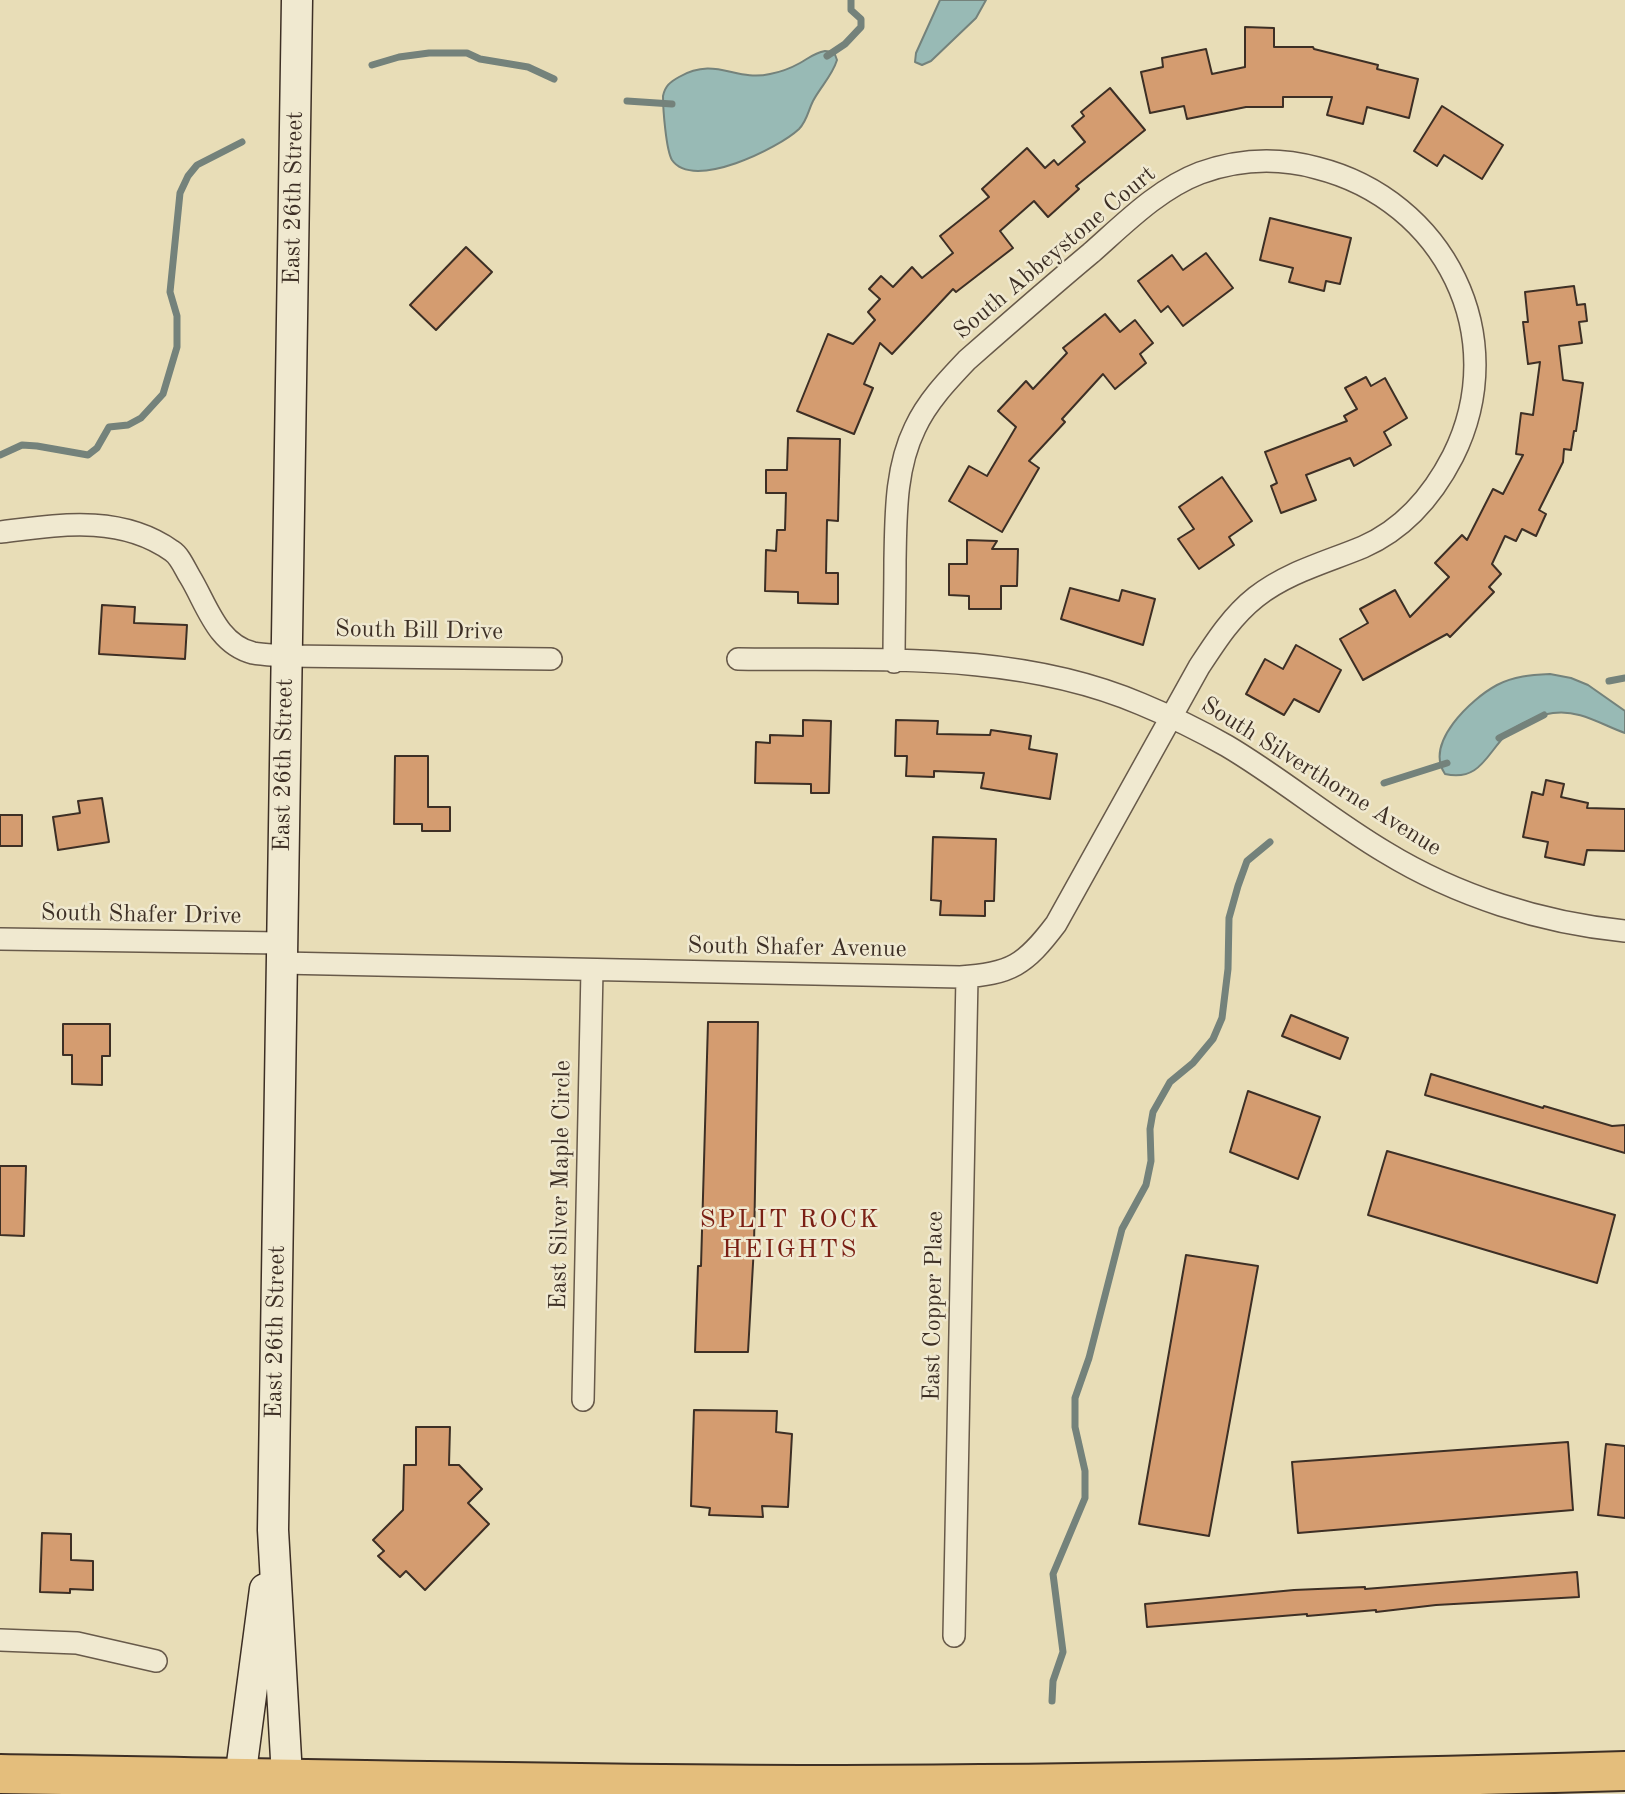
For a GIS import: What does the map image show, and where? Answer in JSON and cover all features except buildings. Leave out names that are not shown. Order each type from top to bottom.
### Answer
[{"type":"highway","points":[[0,1774],[287,1787],[1001,1784],[1625,1771]]},
{"type":"main road","name":"East 26th Street","points":[[287,1787],[273,1530],[297,0]]},
{"type":"main road","name":"East 26th Street","points":[[239,1786],[273,1530]]},
{"type":"street","name":"South Abbeystone Court","points":[[894,662],[896,513],[899,483],[915,428],[946,382],[967,360],[1145,205],[1172,187],[1198,174],[1248,161],[1283,161],[1329,171],[1380,193],[1401,209],[1436,244],[1449,267],[1470,320],[1475,378],[1471,406],[1452,457],[1414,512],[1385,536],[1297,572],[1256,596],[1220,634],[1172,718]]},
{"type":"street","name":"South Bill Drive","points":[[0,532],[79,523],[114,527],[150,538],[175,552],[217,628],[233,643],[252,653],[286,656],[551,659]]},
{"type":"street","name":"South Silverthorne Avenue","points":[[738,659],[953,663],[1028,672],[1099,690],[1172,718],[1226,746],[1356,834],[1423,873],[1466,892],[1536,915],[1625,932]]},
{"type":"street","name":"South Shafer Avenue","points":[[281,953],[592,971],[967,977],[998,974],[1014,967],[1041,944],[1056,924],[1172,718]]},
{"type":"street","name":"South Shafer Drive","points":[[0,939],[281,953]]},
{"type":"street","name":"East Silver Maple Circle","points":[[583,1400],[592,971]]},
{"type":"street","name":"East Copper Place","points":[[954,1636],[967,977]]},
{"type":"street","points":[[0,1640],[77,1643],[156,1661]]},
{"type":"water","points":[[940,0],[986,0],[976,18],[931,61],[922,65],[915,62],[916,53]]},
{"type":"water","points":[[825,51],[834,52],[837,60],[835,66],[813,101],[804,123],[789,137],[756,155],[716,169],[698,171],[683,168],[672,160],[664,119],[663,96],[673,81],[692,71],[704,69],[758,76],[770,74]]},
{"type":"water","points":[[1550,674],[1588,685],[1625,711],[1625,733],[1581,715],[1563,712],[1547,714],[1512,730],[1475,770],[1467,774],[1445,774],[1440,762],[1445,736],[1453,723],[1475,700],[1503,682]]},
{"type":"waterway","points":[[827,56],[845,44],[861,27],[861,19],[851,10],[851,0]]},
{"type":"waterway","points":[[372,65],[399,57],[429,53],[467,53],[480,59],[528,67],[554,79]]},
{"type":"waterway","points":[[627,101],[672,104]]},
{"type":"waterway","points":[[0,455],[22,445],[88,455],[97,448],[109,427],[128,425],[141,418],[163,394],[177,347],[177,316],[170,292],[180,193],[197,165],[242,142]]},
{"type":"waterway","points":[[1609,681],[1625,678]]},
{"type":"waterway","points":[[1499,738],[1544,715]]},
{"type":"waterway","points":[[1384,783],[1447,763]]},
{"type":"waterway","points":[[1052,1701],[1053,1681],[1063,1652],[1053,1574],[1085,1498],[1085,1471],[1075,1427],[1075,1398],[1089,1358],[1122,1229],[1146,1185],[1151,1161],[1150,1129],[1153,1112],[1170,1082],[1193,1063],[1213,1039],[1222,1018],[1228,969],[1229,918],[1238,886],[1247,861],[1270,842]]},
{"type":"district","name":"SPLIT ROCK HEIGHTS","points":[[790,1235]]}]
